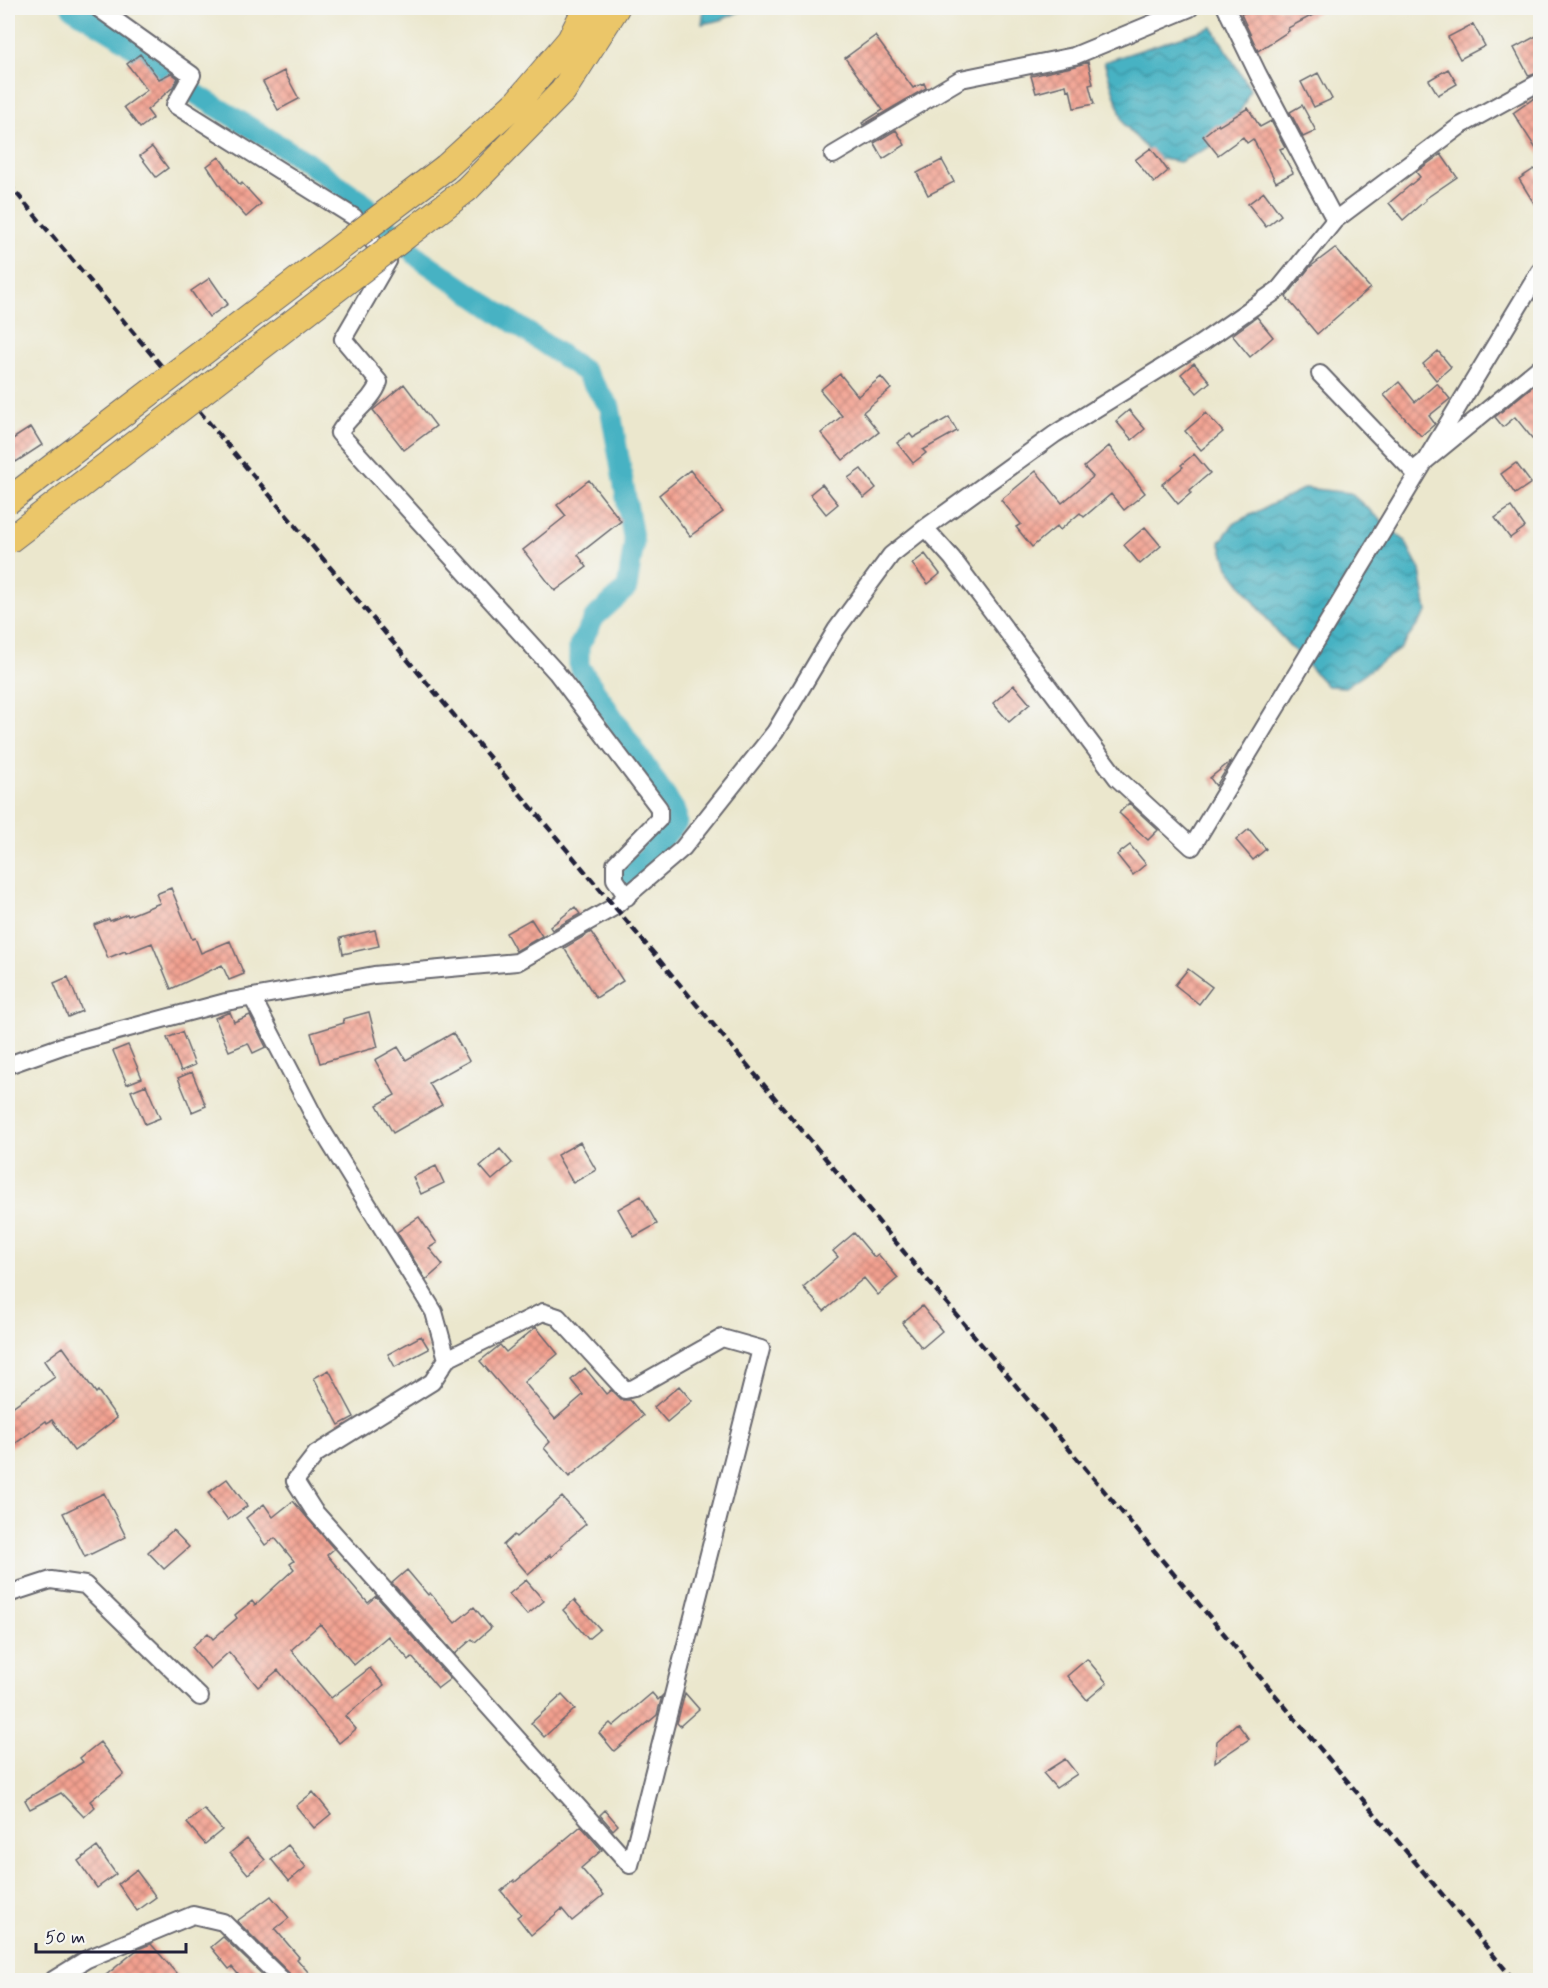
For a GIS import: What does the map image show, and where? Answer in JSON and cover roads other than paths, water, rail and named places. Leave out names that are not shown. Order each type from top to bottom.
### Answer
[{"type":"main road","points":[[8,501],[446,168],[518,101],[570,40],[586,8]]},
{"type":"main road","points":[[8,541],[467,189],[563,91],[616,8]]},
{"type":"street","points":[[98,8],[192,75],[175,105],[354,217],[388,261],[343,339],[379,382],[376,391],[339,433],[556,672],[659,808],[659,819],[615,864],[615,879],[627,897]]},
{"type":"street","points":[[833,155],[961,79],[1074,56],[1190,8]]},
{"type":"street","points":[[1226,8],[1257,74],[1335,220]]},
{"type":"street","points":[[8,1065],[65,1045],[226,1002],[374,975],[517,962],[614,907],[683,848],[775,732],[836,630],[891,555],[1055,434],[1200,344],[1279,289],[1335,220],[1460,126],[1540,82]]},
{"type":"street","points":[[925,528],[952,558],[1117,778],[1192,847],[1540,271]]},
{"type":"street","points":[[1320,374],[1413,471],[1540,367]]},
{"type":"street","points":[[252,997],[317,1122],[434,1312],[447,1359],[432,1382],[316,1454],[295,1481],[314,1511],[630,1865],[761,1349],[722,1338],[634,1388],[625,1390],[558,1317],[543,1312],[447,1359]]},
{"type":"street","points":[[8,1594],[51,1580],[85,1585],[200,1697]]},
{"type":"street","points":[[53,1980],[87,1959],[193,1916],[223,1922],[282,1980]]},
{"type":"water","points":[[704,8],[748,8],[721,20],[702,24]]},
{"type":"water","points":[[1212,27],[1250,89],[1244,105],[1219,142],[1180,162],[1155,158],[1124,124],[1104,62]]},
{"type":"water","points":[[1305,488],[1350,493],[1405,541],[1420,570],[1427,612],[1400,649],[1345,687],[1327,686],[1277,632],[1228,567],[1220,542],[1234,523]]},
{"type":"waterway","points":[[72,8],[118,36],[199,96],[302,159],[360,200],[419,258],[584,371],[610,407],[634,543],[627,588],[595,617],[579,646],[579,666],[676,812],[677,823],[630,875]]},
{"type":"railway","points":[[8,183],[1514,1980]]}]
